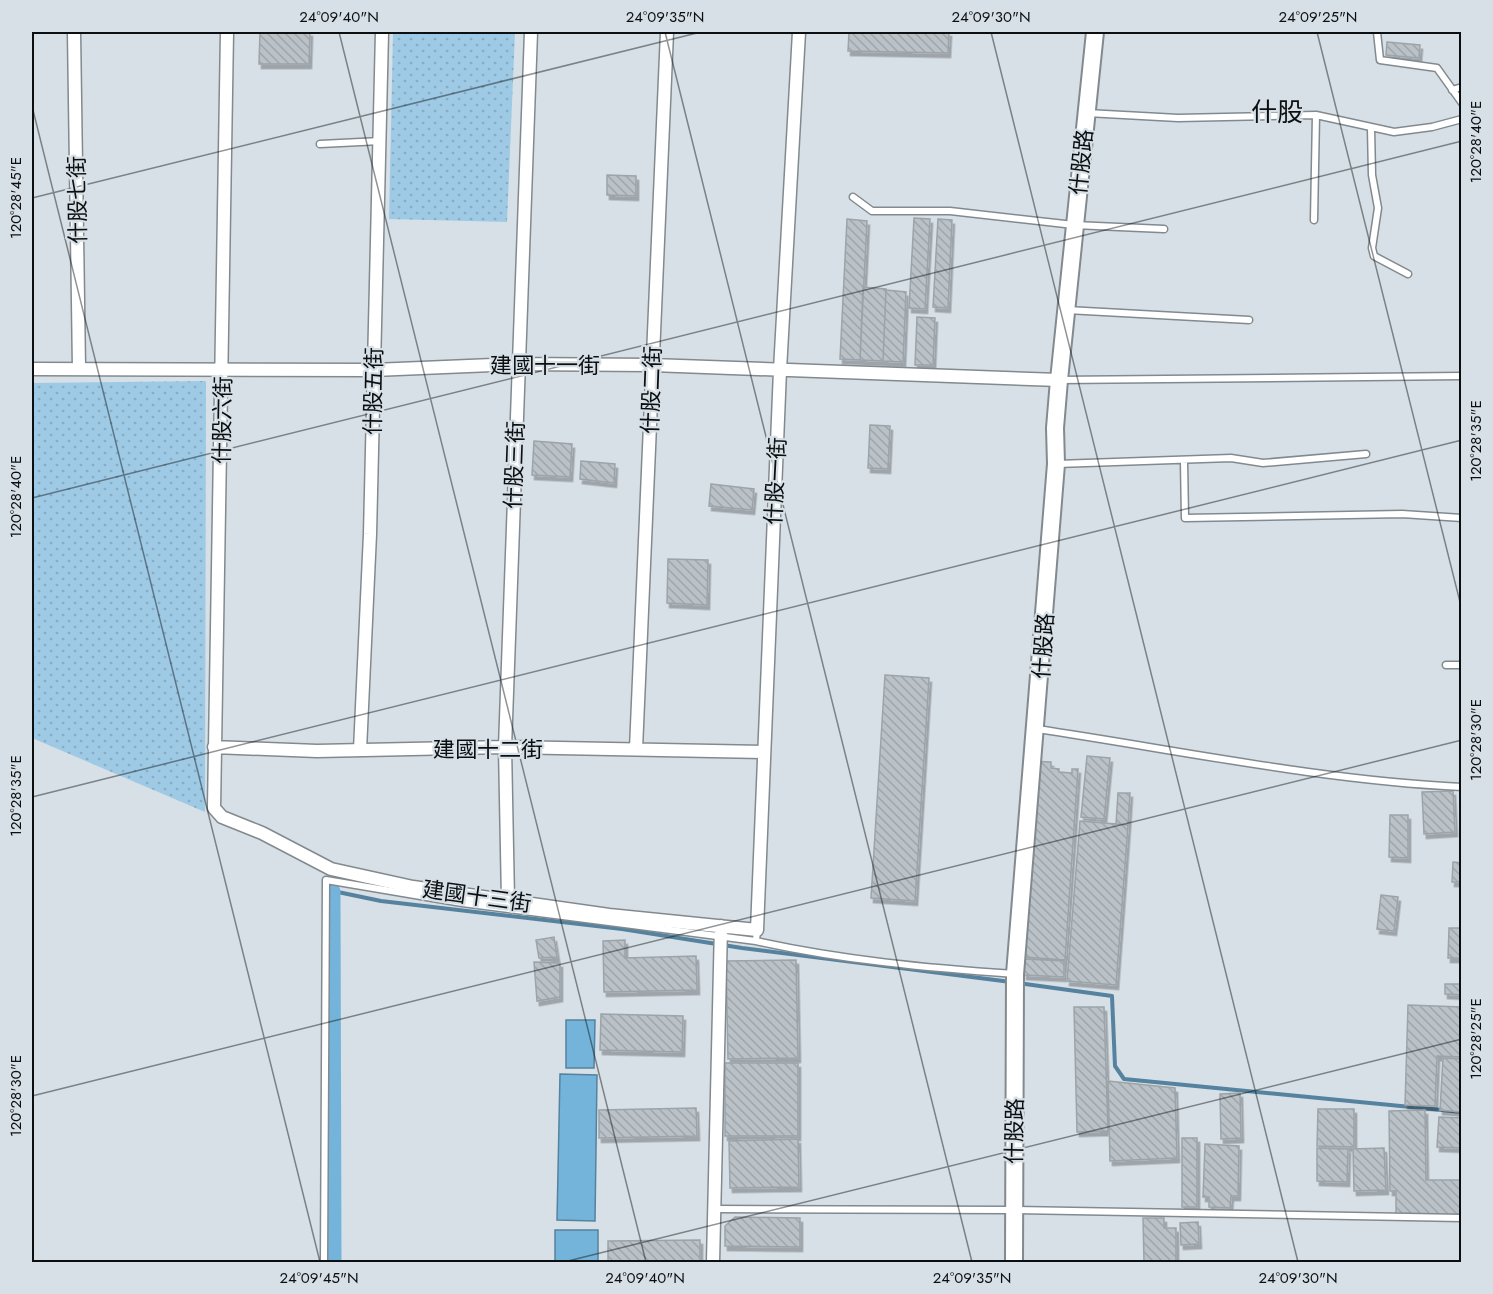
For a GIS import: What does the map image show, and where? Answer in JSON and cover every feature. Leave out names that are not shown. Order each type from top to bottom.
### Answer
[{"type":"street","name":"什股七街","points":[[74,32],[79,369]]},
{"type":"street","name":"什股六街","points":[[214,808],[227,32]]},
{"type":"street","name":"什股五街","points":[[360,750],[370,534],[381,141],[381,32]]},
{"type":"street","name":"什股三街","points":[[508,900],[504,747],[531,32]]},
{"type":"street","name":"什股二街","points":[[636,749],[667,32]]},
{"type":"street","name":"什股一街","points":[[756,936],[780,370],[799,32]]},
{"type":"street","name":"什股路","points":[[1014,1263],[1012,1210],[1015,974],[1037,729],[1056,464],[1055,428],[1059,380],[1095,32]]},
{"type":"street","name":"建國十一街","points":[[32,369],[374,370],[517,364],[652,365],[1059,380]]},
{"type":"street","name":"建國十二街","points":[[214,747],[360,750],[504,747],[763,752]]},
{"type":"street","name":"建國十三街","points":[[214,808],[222,817],[262,833],[331,868],[413,887],[756,936]]},
{"type":"street","points":[[713,1263],[721,932]]},
{"type":"lane","points":[[1377,32],[1380,60],[1437,69],[1461,103]]},
{"type":"lane","points":[[1452,90],[1461,87]]},
{"type":"lane","points":[[1086,113],[1178,118],[1316,115],[1394,132],[1432,127],[1461,119]]},
{"type":"lane","points":[[1314,220],[1316,115]]},
{"type":"lane","points":[[1371,128],[1372,175],[1378,208],[1372,248],[1374,256],[1408,273]]},
{"type":"lane","points":[[320,144],[381,141]]},
{"type":"lane","points":[[853,197],[872,211],[950,211],[1074,225],[1164,229]]},
{"type":"lane","points":[[1066,310],[1249,320]]},
{"type":"lane","points":[[1059,380],[1461,376]]},
{"type":"lane","points":[[1056,464],[1231,458],[1263,463],[1366,454]]},
{"type":"lane","points":[[1184,461],[1185,518],[1402,514],[1461,518]]},
{"type":"lane","points":[[1446,665],[1461,665]]},
{"type":"lane","points":[[1037,729],[1300,770],[1416,785],[1461,787]]},
{"type":"lane","points":[[324,1263],[326,880],[462,903],[721,932]]},
{"type":"lane","points":[[756,936],[824,956],[876,963],[1015,974]]},
{"type":"lane","points":[[714,1209],[1012,1210],[1461,1218]]},
{"type":"shaded area","points":[[393,32],[515,32],[507,222],[389,219]]},
{"type":"shaded area","points":[[206,381],[205,812],[32,738],[32,383]]},
{"type":"shaded area","points":[[566,1020],[595,1020],[594,1068],[566,1068]]},
{"type":"shaded area","points":[[560,1074],[597,1075],[595,1221],[557,1220]]},
{"type":"shaded area","points":[[555,1230],[598,1230],[598,1262],[555,1262]]},
{"type":"building","points":[[260,32],[310,32],[309,64],[259,64]]},
{"type":"building","points":[[849,32],[949,32],[948,53],[848,51]]},
{"type":"building","points":[[1387,42],[1420,45],[1419,58],[1386,55]]},
{"type":"building","points":[[607,175],[636,176],[636,196],[607,195]]},
{"type":"building","points":[[914,218],[930,219],[925,309],[909,308]]},
{"type":"building","points":[[847,219],[867,221],[860,360],[840,359]]},
{"type":"building","points":[[938,219],[952,220],[948,308],[933,307]]},
{"type":"building","points":[[863,287],[886,289],[883,361],[860,360]]},
{"type":"building","points":[[886,290],[906,292],[903,362],[883,361]]},
{"type":"building","points":[[917,317],[935,318],[933,365],[915,365]]},
{"type":"building","points":[[870,425],[890,426],[888,469],[868,468]]},
{"type":"building","points":[[534,441],[572,444],[570,477],[532,475]]},
{"type":"building","points":[[581,461],[615,464],[614,483],[580,479]]},
{"type":"building","points":[[711,484],[754,489],[752,510],[709,506]]},
{"type":"building","points":[[668,559],[708,560],[707,605],[667,603]]},
{"type":"building","points":[[885,675],[929,678],[915,901],[871,898]]},
{"type":"building","points":[[1087,756],[1110,758],[1104,819],[1081,817]]},
{"type":"building","points":[[1027,761],[1051,762],[1051,768],[1059,769],[1059,772],[1072,773],[1072,769],[1078,769],[1065,960],[1024,957]]},
{"type":"building","points":[[1453,791],[1455,832],[1424,834],[1422,792]]},
{"type":"building","points":[[1118,793],[1130,793],[1128,825],[1116,824]]},
{"type":"building","points":[[1390,815],[1408,815],[1408,858],[1389,857]]},
{"type":"building","points":[[1080,821],[1128,825],[1116,985],[1067,981]]},
{"type":"building","points":[[1453,862],[1462,863],[1462,882],[1452,882]]},
{"type":"building","points":[[1381,895],[1398,897],[1394,931],[1377,929]]},
{"type":"building","points":[[1449,928],[1462,928],[1462,958],[1448,958]]},
{"type":"building","points":[[554,937],[557,957],[539,958],[536,940]]},
{"type":"building","points":[[625,940],[625,958],[696,956],[697,990],[604,992],[603,941]]},
{"type":"building","points":[[1025,959],[1064,961],[1064,977],[1024,975]]},
{"type":"building","points":[[796,960],[798,1058],[728,1059],[726,961]]},
{"type":"building","points":[[534,962],[560,963],[560,997],[537,1001]]},
{"type":"building","points":[[1445,984],[1462,984],[1462,995],[1445,994]]},
{"type":"building","points":[[1408,1005],[1462,1007],[1462,1057],[1437,1056],[1435,1106],[1405,1105]]},
{"type":"building","points":[[1074,1007],[1104,1007],[1108,1131],[1077,1132]]},
{"type":"building","points":[[601,1014],[683,1016],[682,1052],[600,1050]]},
{"type":"building","points":[[1443,1058],[1462,1059],[1461,1112],[1440,1110]]},
{"type":"building","points":[[725,1063],[798,1063],[798,1136],[725,1136]]},
{"type":"building","points":[[1108,1081],[1175,1088],[1177,1158],[1110,1161]]},
{"type":"building","points":[[1240,1093],[1241,1138],[1221,1139],[1220,1094]]},
{"type":"building","points":[[696,1108],[697,1136],[599,1138],[599,1110]]},
{"type":"building","points":[[1318,1109],[1354,1109],[1354,1147],[1317,1146]]},
{"type":"building","points":[[1425,1110],[1426,1180],[1462,1180],[1462,1215],[1396,1215],[1396,1191],[1390,1191],[1389,1111]]},
{"type":"building","points":[[1439,1117],[1462,1118],[1462,1148],[1437,1147]]},
{"type":"building","points":[[1182,1138],[1197,1138],[1197,1207],[1182,1207]]},
{"type":"building","points":[[798,1139],[799,1187],[730,1188],[729,1141]]},
{"type":"building","points":[[1205,1144],[1239,1146],[1238,1196],[1231,1196],[1230,1208],[1209,1207],[1209,1197],[1203,1197]]},
{"type":"building","points":[[1317,1148],[1348,1149],[1347,1182],[1317,1181]]},
{"type":"building","points":[[1384,1148],[1386,1190],[1354,1191],[1353,1149]]},
{"type":"building","points":[[735,1217],[800,1218],[800,1247],[725,1246],[725,1226]]},
{"type":"building","points":[[1143,1218],[1164,1218],[1164,1228],[1176,1228],[1176,1262],[1144,1262]]},
{"type":"building","points":[[1198,1222],[1199,1244],[1181,1245],[1180,1223]]},
{"type":"building","points":[[700,1240],[700,1262],[608,1262],[608,1241]]},
{"type":"waterway","points":[[333,891],[381,901],[622,929],[742,948],[1011,982]]},
{"type":"waterway","points":[[333,891],[334,1262]]},
{"type":"waterway","points":[[1018,983],[1112,996],[1115,1066],[1124,1079],[1462,1112]]},
{"type":"district","name":"什股","points":[[1277,112]]}]
